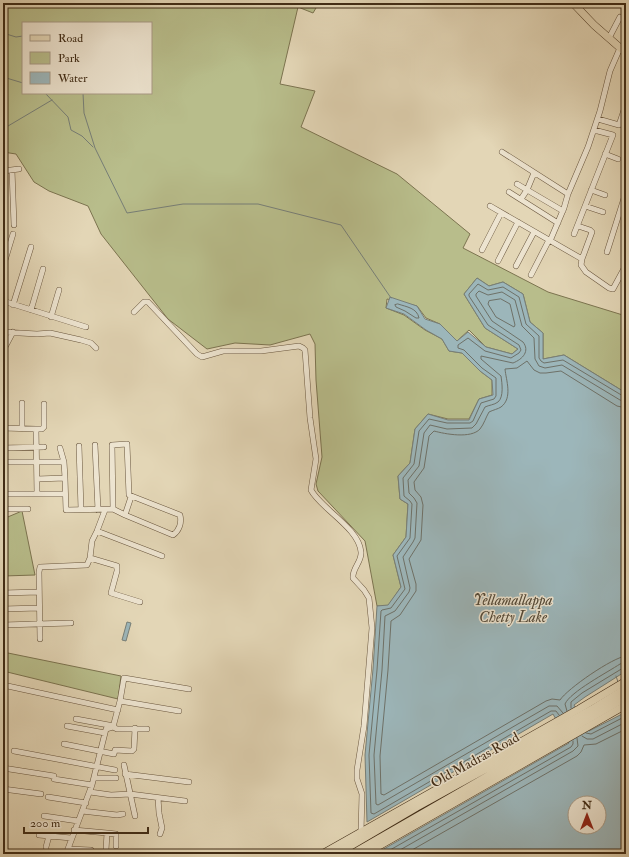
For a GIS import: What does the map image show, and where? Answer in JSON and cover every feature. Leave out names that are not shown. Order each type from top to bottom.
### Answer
[{"type":"highway","name":"Old Madras Road","points":[[584,718],[626,689]]},
{"type":"highway","name":"Old Madras Road","points":[[359,850],[416,807],[626,697]]},
{"type":"highway","name":"Old Madras Road","points":[[336,854],[359,850],[400,830],[559,732]]},
{"type":"main road","points":[[573,3],[594,25],[623,50]]},
{"type":"main road","points":[[584,718],[626,681]]},
{"type":"main road","points":[[322,854],[361,832],[584,718],[626,705]]},
{"type":"street","points":[[609,38],[620,17]]},
{"type":"street","points":[[530,275],[563,211],[568,194],[586,155],[598,119],[610,71],[623,50]]},
{"type":"street","points":[[598,119],[619,125],[626,104]]},
{"type":"street","points":[[574,234],[613,135],[594,130]]},
{"type":"street","points":[[502,152],[568,194]]},
{"type":"street","points":[[605,154],[618,159]]},
{"type":"street","points":[[3,171],[19,169]]},
{"type":"street","points":[[12,170],[14,225]]},
{"type":"street","points":[[521,199],[527,190],[534,173]]},
{"type":"street","points":[[517,184],[563,211]]},
{"type":"street","points":[[591,190],[605,195]]},
{"type":"street","points":[[509,192],[558,223]]},
{"type":"street","points":[[607,252],[626,192]]},
{"type":"street","points":[[490,206],[582,259]]},
{"type":"street","points":[[585,206],[603,212]]},
{"type":"street","points":[[482,250],[501,212]]},
{"type":"street","points":[[498,261],[518,222]]},
{"type":"street","points":[[578,226],[592,232],[582,259],[581,265],[583,269],[611,289],[615,288],[626,265]]},
{"type":"street","points":[[516,266],[534,232]]},
{"type":"street","points":[[3,267],[13,234]]},
{"type":"street","points":[[13,305],[31,247]]},
{"type":"street","points":[[31,310],[43,269]]},
{"type":"street","points":[[52,317],[59,290]]},
{"type":"street","points":[[3,301],[86,327]]},
{"type":"street","points":[[134,312],[144,302],[148,302],[200,356],[205,357],[229,350],[261,351],[299,346],[304,350],[310,418],[316,459],[311,490],[344,524],[358,542],[361,556],[353,571],[353,578],[367,594],[371,607],[372,628],[363,733],[356,770],[362,794],[361,832]]},
{"type":"street","points":[[3,332],[37,334],[50,333],[68,336],[91,343],[96,348]]},
{"type":"street","points":[[5,370],[5,347],[13,332]]},
{"type":"street","points":[[22,403],[22,429]]},
{"type":"street","points":[[3,428],[42,429],[44,427],[44,404]]},
{"type":"street","points":[[36,429],[37,494]]},
{"type":"street","points":[[113,509],[112,445],[126,444],[129,495],[131,497],[125,515]]},
{"type":"street","points":[[95,445],[98,510]]},
{"type":"street","points":[[79,446],[81,509]]},
{"type":"street","points":[[3,448],[44,447]]},
{"type":"street","points":[[60,448],[64,462],[66,510],[113,509],[173,535],[177,532],[181,521],[180,515],[131,497]]},
{"type":"street","points":[[3,462],[64,462]]},
{"type":"street","points":[[37,479],[65,478]]},
{"type":"street","points":[[6,494],[65,494]]},
{"type":"street","points":[[3,509],[28,509]]},
{"type":"street","points":[[40,639],[40,567],[87,565],[90,558],[92,541],[105,510]]},
{"type":"street","points":[[97,531],[162,556]]},
{"type":"street","points":[[90,558],[117,566],[111,593],[140,602]]},
{"type":"street","points":[[3,593],[39,592]]},
{"type":"street","points":[[3,609],[40,608]]},
{"type":"street","points":[[3,625],[71,623]]},
{"type":"street","points":[[114,726],[124,678],[189,689]]},
{"type":"street","points":[[3,685],[118,710]]},
{"type":"street","points":[[120,700],[179,710]]},
{"type":"street","points":[[76,719],[114,726],[117,729],[147,729]]},
{"type":"street","points":[[67,726],[105,733]]},
{"type":"street","points":[[91,850],[67,851],[90,792],[106,729],[114,726]]},
{"type":"street","points":[[64,744],[114,754],[115,750],[132,751],[134,750],[135,728]]},
{"type":"street","points":[[14,751],[115,770]]},
{"type":"street","points":[[124,765],[135,816]]},
{"type":"street","points":[[3,768],[54,776],[54,779],[92,785]]},
{"type":"street","points":[[125,774],[189,782]]},
{"type":"street","points":[[94,778],[116,778]]},
{"type":"street","points":[[3,789],[41,794]]},
{"type":"street","points":[[90,792],[111,795],[130,794],[185,801]]},
{"type":"street","points":[[48,797],[86,803]]},
{"type":"street","points":[[158,798],[162,828],[160,834]]},
{"type":"street","points":[[82,811],[116,815],[123,814]]},
{"type":"street","points":[[44,816],[78,821]]},
{"type":"street","points":[[74,830],[116,834],[116,846]]},
{"type":"street","points":[[106,850],[107,833]]},
{"type":"street","points":[[40,835],[71,838]]},
{"type":"street","points":[[46,847],[49,836]]},
{"type":"green space","points":[[3,3],[282,3],[296,7],[288,3],[319,3],[313,13],[298,7],[280,84],[315,91],[301,127],[397,174],[470,234],[463,248],[548,292],[626,316],[626,393],[564,355],[543,359],[543,333],[530,322],[523,294],[503,282],[489,286],[477,278],[464,294],[485,328],[518,349],[512,354],[486,347],[469,330],[457,341],[440,324],[426,318],[417,306],[387,299],[386,308],[404,315],[425,330],[442,339],[449,351],[462,353],[480,371],[492,380],[492,395],[479,399],[469,419],[448,419],[428,414],[415,429],[410,463],[398,476],[400,499],[408,504],[406,537],[393,555],[401,587],[388,606],[377,606],[365,541],[318,491],[316,484],[322,457],[316,380],[315,344],[310,334],[270,345],[235,343],[207,349],[168,319],[101,234],[88,206],[49,191],[34,182],[16,154],[3,152]]},
{"type":"green space","points":[[22,511],[35,575],[3,576],[3,519]]},
{"type":"green space","points":[[3,652],[121,676],[118,699],[3,671]]},
{"type":"water","name":"Yellamallappa Chetty Lake","points":[[477,278],[489,286],[503,282],[523,294],[530,322],[543,333],[543,359],[564,355],[626,393],[626,671],[574,705],[589,731],[626,712],[626,854],[375,854],[569,743],[553,714],[367,822],[365,755],[377,606],[388,605],[401,587],[393,555],[406,537],[408,504],[400,499],[398,476],[410,463],[415,429],[428,414],[448,420],[469,420],[479,399],[493,395],[492,380],[480,371],[462,353],[449,351],[442,339],[426,330],[404,314],[386,308],[390,297],[417,306],[425,319],[440,324],[457,341],[468,332],[486,347],[512,354],[518,349],[485,328],[464,294]]},
{"type":"water","points":[[127,622],[131,623],[126,641],[122,640]]},
{"type":"waterway","points":[[3,33],[16,37],[22,36]]},
{"type":"waterway","points":[[3,77],[22,83]]},
{"type":"waterway","points":[[46,94],[68,117],[71,130],[82,136],[93,147]]},
{"type":"waterway","points":[[83,94],[84,113],[95,148],[127,213],[183,204],[258,204],[341,225],[391,298]]},
{"type":"waterway","points":[[3,129],[52,100]]},
{"type":"waterway","points":[[616,676],[618,682]]}]
